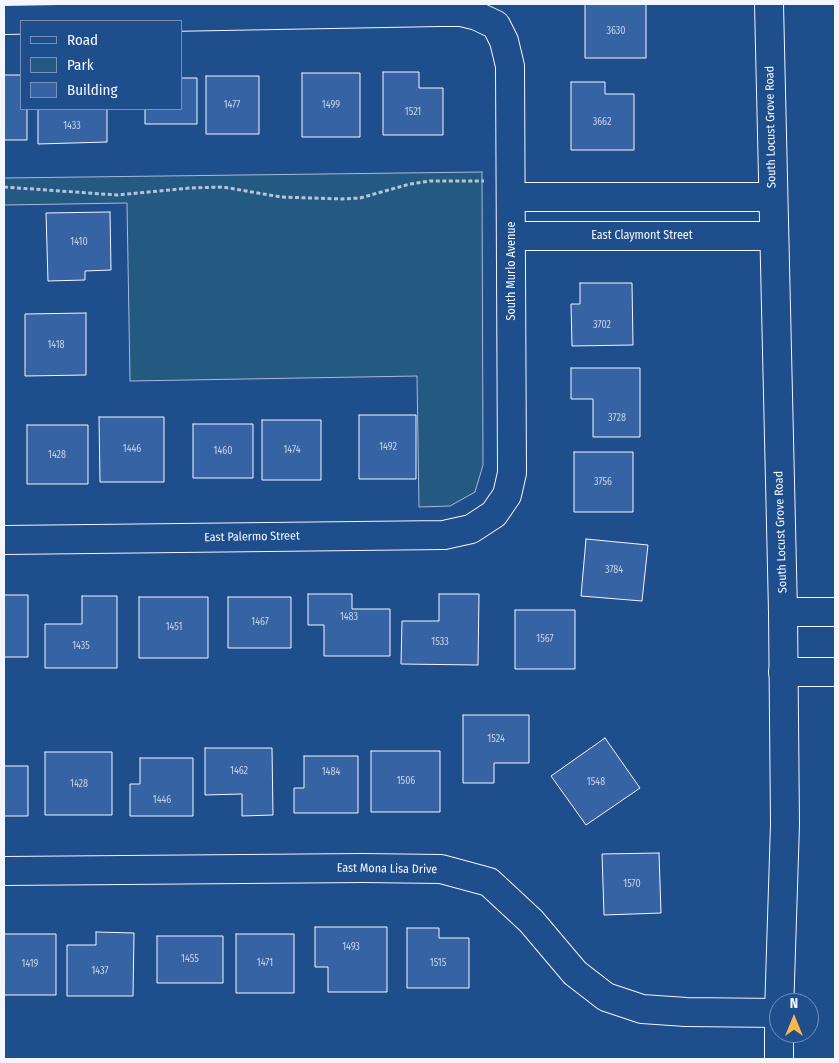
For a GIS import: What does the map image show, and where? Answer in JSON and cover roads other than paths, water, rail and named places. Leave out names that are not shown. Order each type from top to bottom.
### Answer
[{"type":"street","name":"South Locust Grove Road","points":[[769,4],[783,612],[785,824],[779,993]]},
{"type":"street","name":"South Murlo Avenue","points":[[4,20],[461,12],[477,16],[496,25],[504,41],[510,66],[512,474],[507,495],[494,514]]},
{"type":"street","points":[[511,197],[772,197]]},
{"type":"street","name":"East Claymont Street","points":[[512,236],[773,236]]},
{"type":"street","name":"East Palermo Street","points":[[4,540],[444,535],[471,529],[494,514]]},
{"type":"street","points":[[783,612],[835,612]]},
{"type":"street","points":[[783,672],[835,672]]},
{"type":"street","name":"East Mona Lisa Drive","points":[[4,872],[363,868],[440,869],[489,882],[531,921],[575,973],[606,997],[642,1009],[686,1012],[769,1013]]},
{"type":"street","name":"South Locust Grove Road","points":[[779,1043],[779,1059]]}]
